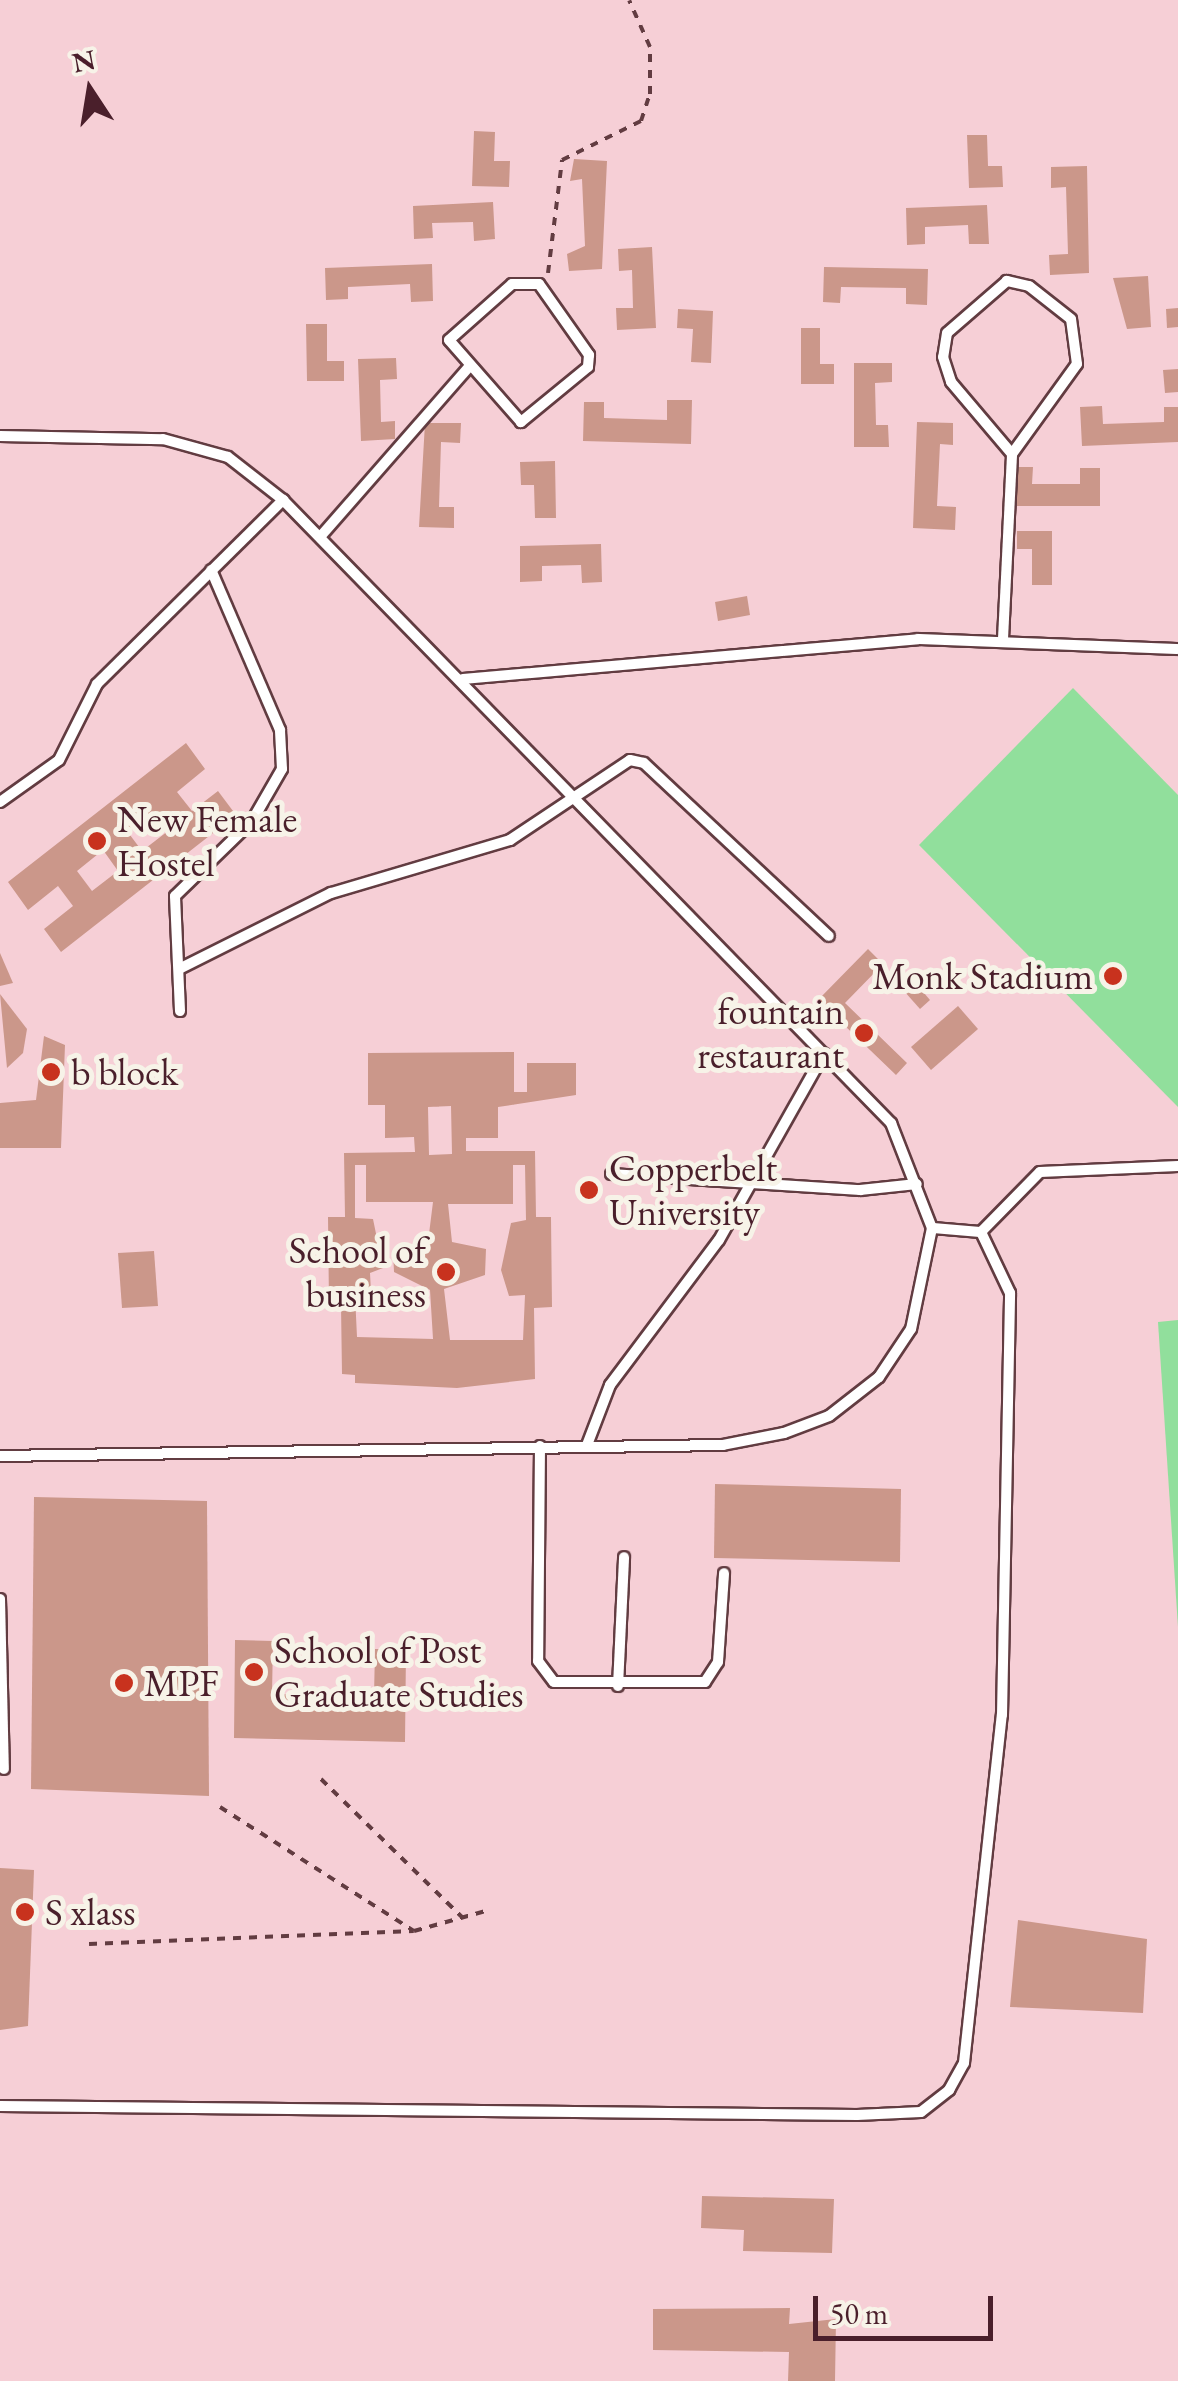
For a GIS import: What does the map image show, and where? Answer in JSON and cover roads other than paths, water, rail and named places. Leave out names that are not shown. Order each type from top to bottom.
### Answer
[{"type":"lane","points":[[1003,639],[1012,454],[1077,364],[1077,340],[1071,319],[1029,286],[1007,281],[948,333],[943,357],[950,382],[1012,454]]},
{"type":"lane","points":[[512,284],[538,284],[588,341],[588,368],[522,422],[468,368],[450,340],[455,326],[512,284]]},
{"type":"lane","points":[[320,537],[468,368]]},
{"type":"lane","points":[[0,436],[163,438],[228,457],[283,500],[462,679],[891,1123],[932,1228],[911,1329],[879,1377],[829,1416],[723,1445],[0,1456]]},
{"type":"lane","points":[[0,802],[59,760],[97,684],[283,500]]},
{"type":"lane","points":[[180,1011],[175,896],[252,821],[282,769],[280,730],[212,570]]},
{"type":"lane","points":[[462,679],[1003,639],[1178,650]]},
{"type":"lane","points":[[179,969],[330,893],[510,840],[615,764],[644,763],[830,936]]},
{"type":"lane","points":[[586,1445],[610,1385],[753,1184],[824,1054]]},
{"type":"lane","points":[[982,1232],[1040,1172],[1178,1166]]},
{"type":"lane","points":[[611,1174],[753,1184],[917,1184]]},
{"type":"lane","points":[[932,1228],[982,1232]]},
{"type":"lane","points":[[0,2106],[857,2115],[921,2112],[948,2090],[964,2063],[1002,1715],[1010,1293],[982,1232]]},
{"type":"lane","points":[[540,1446],[538,1661],[554,1682],[618,1686],[705,1682],[718,1662],[724,1573]]},
{"type":"lane","points":[[618,1686],[624,1557]]},
{"type":"lane","points":[[0,1599],[4,1769]]},
{"type":"place","name":"New Female Hostel","points":[[97,841]]},
{"type":"place","name":"Monk Stadium","points":[[1113,976]]},
{"type":"place","name":"fountain restaurant","points":[[864,1033]]},
{"type":"place","name":"b block","points":[[51,1072]]},
{"type":"place","name":"Copperbelt University","points":[[589,1190]]},
{"type":"place","name":"School of business","points":[[446,1272]]},
{"type":"place","name":"School of Post Graduate Studies","points":[[254,1672]]},
{"type":"place","name":"MPF","points":[[124,1683]]},
{"type":"place","name":"S xlass","points":[[25,1912]]}]
